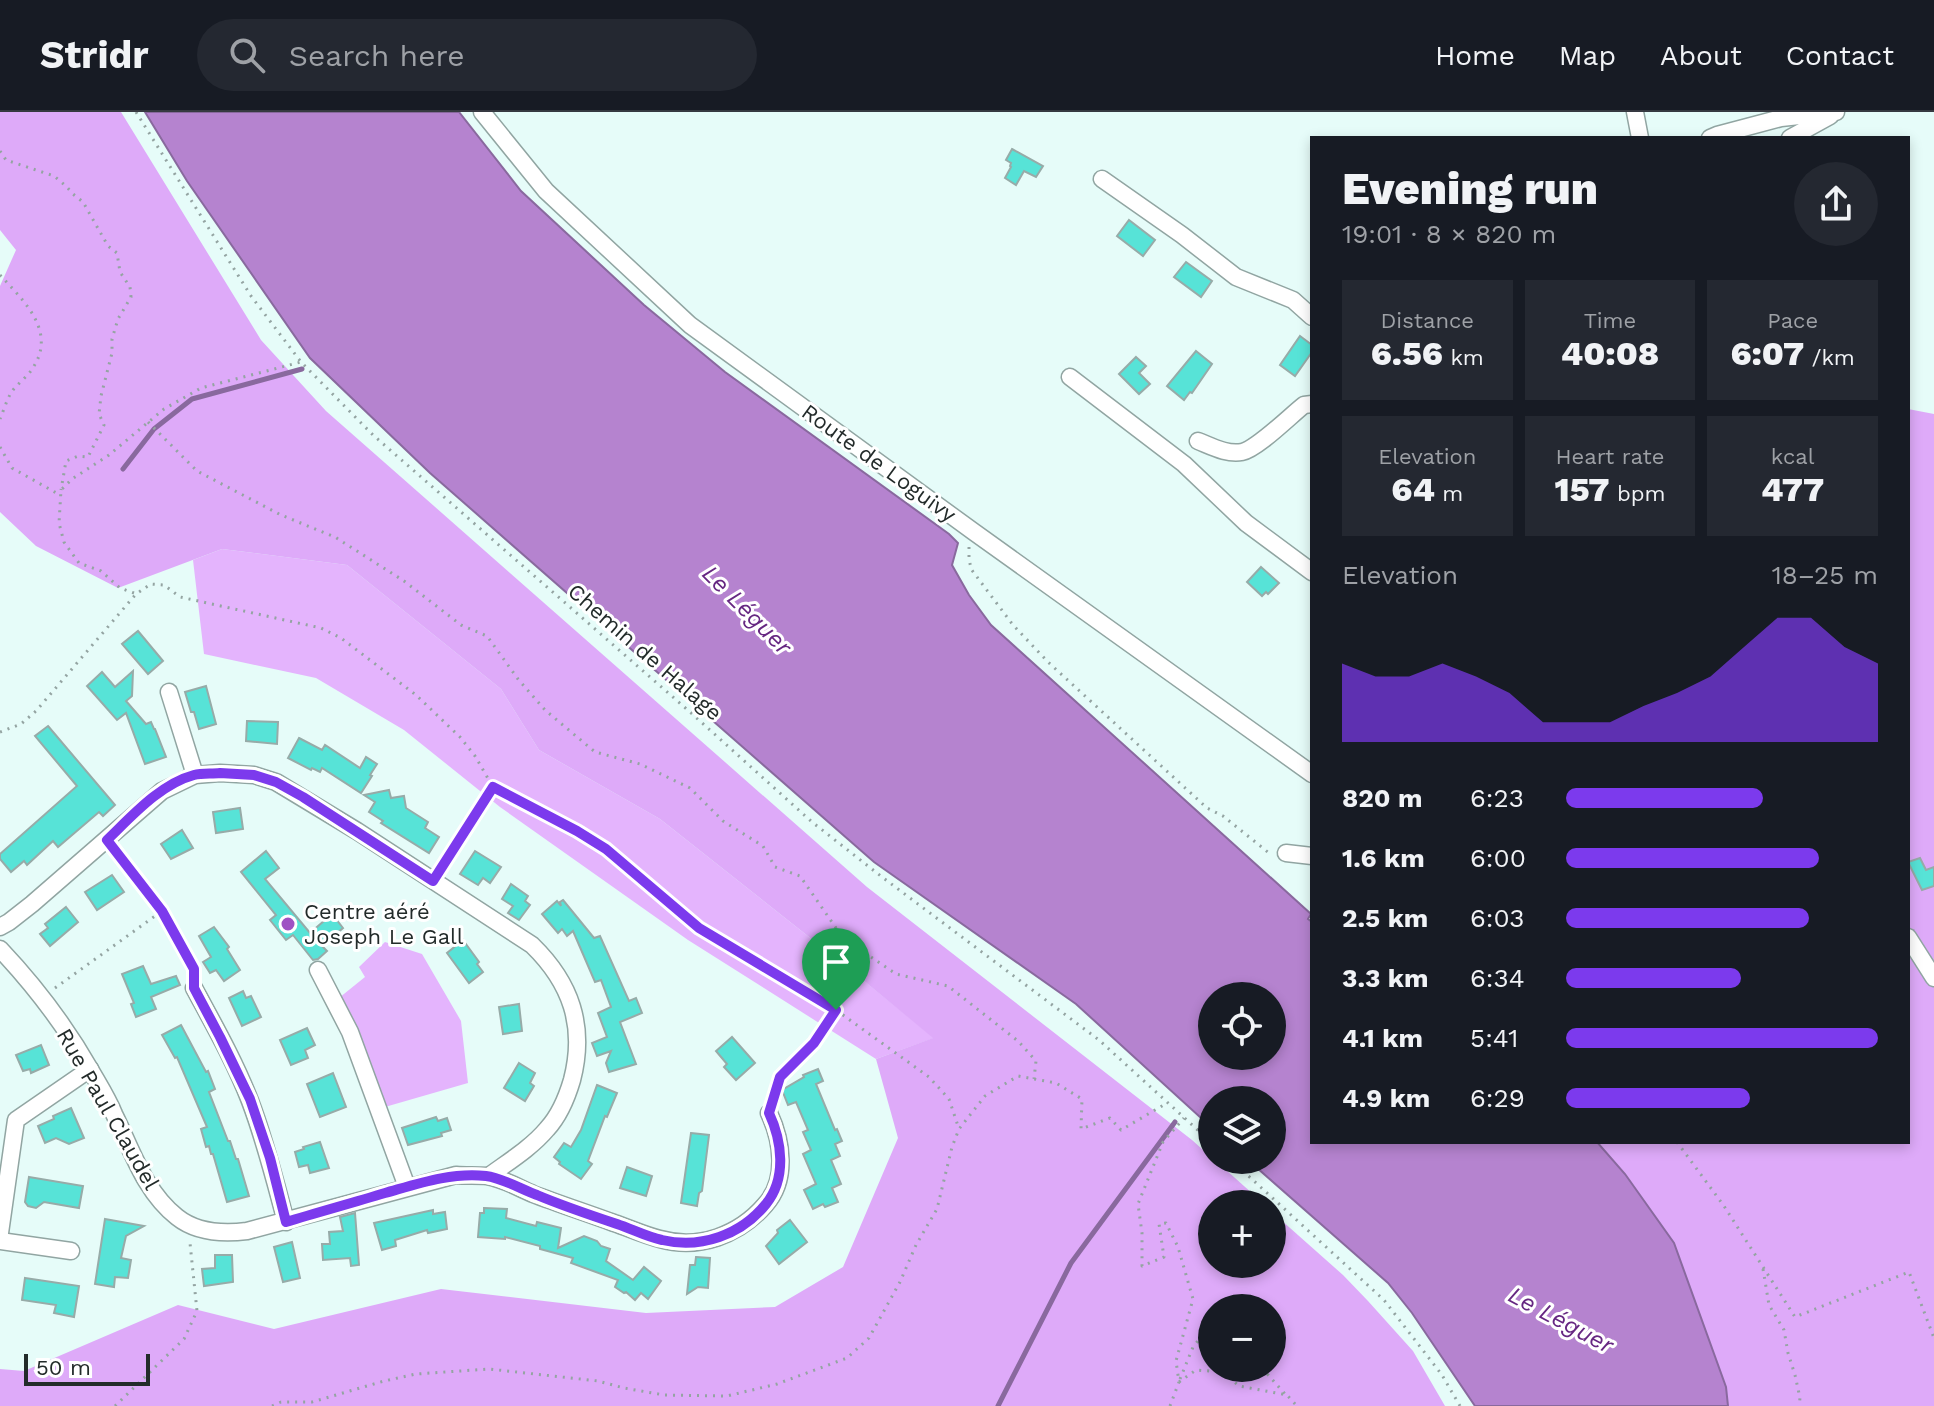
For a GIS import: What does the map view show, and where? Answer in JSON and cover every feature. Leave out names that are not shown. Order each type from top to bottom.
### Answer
[{"type":"street","name":"Route de Loguivy","points":[[482,112],[546,191],[690,325],[1310,773]]},
{"type":"street","points":[[1635,112],[1640,136]]},
{"type":"street","points":[[1715,136],[1781,118],[1837,112]]},
{"type":"street","points":[[1794,136],[1837,112]]},
{"type":"street","points":[[1102,179],[1236,277],[1293,300],[1310,315]]},
{"type":"street","points":[[1070,377],[1184,464],[1246,523],[1310,571]]},
{"type":"street","points":[[1198,441],[1223,451],[1243,452],[1264,439],[1304,405],[1310,404]]},
{"type":"street","points":[[169,692],[195,775]]},
{"type":"street","points":[[0,927],[32,904],[162,791],[195,775],[220,773],[254,775],[276,782],[532,945],[547,959],[559,977],[575,1018],[578,1045],[568,1092],[547,1129],[489,1176]]},
{"type":"street","points":[[1286,853],[1310,856]]},
{"type":"street","points":[[1910,940],[1934,978]]},
{"type":"street","name":"Rue Paul Claudel","points":[[0,949],[31,982],[90,1069],[149,1185],[191,1234]]},
{"type":"street","points":[[318,970],[350,1032],[407,1187]]},
{"type":"street","points":[[194,988],[250,1099],[270,1158],[286,1222]]},
{"type":"street","points":[[0,1233],[8,1118],[90,1069]]},
{"type":"street","points":[[191,1234],[231,1233],[286,1222],[456,1175],[489,1176],[662,1240],[683,1243],[706,1241],[741,1227],[755,1216],[769,1201],[777,1185],[781,1161],[778,1132],[769,1113]]},
{"type":"street","points":[[0,1241],[71,1251]]},
{"type":"path","name":"Chemin de Halage","points":[[136,112],[251,296],[301,362],[373,435],[812,822],[1073,1019],[1198,1130]]},
{"type":"path","points":[[0,151],[6,160],[54,176],[83,202],[108,246],[117,253],[120,272],[130,287],[131,297],[118,319],[112,339],[112,353],[101,396],[99,414],[104,425],[88,457],[78,456],[66,461],[60,492],[59,523],[64,542],[79,563],[101,571],[120,588],[136,594]]},
{"type":"path","points":[[0,275],[21,298],[41,330],[43,346],[32,370],[11,392],[0,419]]},
{"type":"path","points":[[60,492],[72,479],[109,455],[164,409],[201,388],[301,362]]},
{"type":"path","points":[[148,422],[197,471],[281,515],[335,537],[404,581],[461,625],[487,636],[545,710],[595,752],[640,764],[690,788],[723,821],[763,846],[775,867],[800,876],[843,938],[896,974],[948,986],[1018,1041],[1036,1061],[1034,1079]]},
{"type":"path","points":[[0,447],[12,468],[60,492]]},
{"type":"path","points":[[970,541],[971,569],[1013,625],[1048,662],[1207,808],[1223,816],[1275,858],[1286,853]]},
{"type":"path","points":[[0,732],[21,724],[36,711],[136,594],[151,584],[164,585],[180,597],[321,628],[341,638],[416,695],[460,737],[493,787],[606,849],[699,928],[836,1010],[929,1077],[949,1099],[959,1129]]},
{"type":"path","points":[[433,881],[493,787]]},
{"type":"path","points":[[107,840],[162,911],[194,969],[194,988]]},
{"type":"path","points":[[52,990],[162,911]]},
{"type":"path","points":[[769,1113],[780,1077],[814,1043],[836,1010]]},
{"type":"path","points":[[272,1406],[281,1402],[312,1402],[416,1374],[489,1369],[598,1381],[664,1395],[727,1396],[813,1372],[847,1358],[869,1338],[937,1209],[959,1129],[985,1096],[1018,1076],[1056,1083],[1082,1099],[1081,1129],[1110,1118],[1121,1130],[1167,1103]]},
{"type":"path","points":[[1179,1382],[1176,1361],[1193,1299],[1178,1247],[1166,1223],[1159,1224],[1164,1257],[1142,1266],[1138,1204],[1163,1142],[1184,1117]]},
{"type":"path","points":[[1678,1144],[1724,1206],[1795,1317],[1909,1272],[1934,1338]]},
{"type":"path","points":[[1246,1174],[1384,1300],[1442,1375],[1460,1406]]},
{"type":"path","points":[[115,1406],[184,1339],[197,1311],[191,1234]]},
{"type":"path","points":[[1762,1266],[1769,1305],[1784,1330],[1798,1387],[1799,1406]]},
{"type":"path","points":[[1170,1406],[1198,1341]]},
{"type":"path","points":[[1179,1382],[1196,1370],[1223,1372],[1239,1386],[1287,1395]]},
{"type":"path","points":[[1275,1382],[1297,1406]]},
{"type":"shaded area","points":[[0,112],[121,112],[261,340],[326,411],[867,887],[1192,1140],[1198,1145],[1198,1174],[1231,1174],[1248,1190],[1198,1190],[1198,1278],[1286,1278],[1286,1224],[1343,1275],[1413,1351],[1445,1406],[0,1406],[0,1369],[24,1371],[178,1305],[274,1329],[441,1289],[646,1313],[775,1307],[843,1267],[898,1138],[876,1059],[933,1038],[660,819],[539,750],[501,689],[347,565],[222,549],[118,588],[36,546],[0,512],[0,286],[16,250],[0,230]]},
{"type":"shaded area","points":[[1910,409],[1934,414],[1934,1406],[1728,1406],[1726,1386],[1674,1243],[1625,1174],[1599,1144],[1910,1144]]},
{"type":"shaded area","points":[[222,549],[347,565],[501,689],[539,750],[660,819],[934,1038],[876,1059],[688,940],[500,807],[404,730],[316,678],[204,654],[193,560]]},
{"type":"shaded area","points":[[385,942],[422,954],[461,1021],[468,1083],[378,1109],[334,1002],[365,977],[359,967]]},
{"type":"water","name":"Le Léguer","points":[[145,112],[459,112],[521,191],[644,305],[725,372],[949,534],[958,543],[952,565],[991,625],[1310,913],[1310,1144],[1599,1144],[1625,1174],[1674,1243],[1726,1387],[1728,1406],[1475,1406],[1388,1283],[1286,1193],[1286,1190],[1264,1174],[1286,1174],[1286,1086],[1198,1086],[1198,1115],[1076,1004],[874,862],[430,473],[310,358],[187,181]]},
{"type":"building","points":[[1012,149],[1043,166],[1036,177],[1024,171],[1016,185],[1005,178],[1011,167],[1006,160]]},
{"type":"building","points":[[1129,220],[1155,240],[1143,256],[1117,236]]},
{"type":"building","points":[[1186,262],[1212,281],[1201,297],[1174,277]]},
{"type":"building","points":[[1300,336],[1310,344],[1310,355],[1295,376],[1280,365]]},
{"type":"building","points":[[1196,351],[1212,364],[1184,400],[1167,386]]},
{"type":"building","points":[[1136,357],[1146,366],[1139,373],[1150,384],[1139,394],[1119,374]]},
{"type":"building","points":[[1261,567],[1279,583],[1262,596],[1247,582]]},
{"type":"building","points":[[138,631],[163,661],[148,674],[122,644]]},
{"type":"building","points":[[133,671],[132,696],[126,701],[146,724],[151,722],[166,757],[145,764],[126,713],[117,720],[87,686],[102,672],[115,687]]},
{"type":"building","points":[[206,686],[216,724],[199,729],[185,692]]},
{"type":"building","points":[[247,721],[278,722],[277,744],[246,741]]},
{"type":"building","points":[[48,726],[115,805],[103,816],[99,812],[58,847],[53,841],[27,865],[24,861],[11,872],[0,859],[0,854],[77,786],[35,736]]},
{"type":"building","points":[[299,738],[322,750],[325,745],[360,768],[366,757],[377,764],[361,793],[322,768],[320,772],[311,770],[288,758]]},
{"type":"building","points":[[389,790],[391,798],[404,796],[406,808],[428,822],[425,828],[439,837],[429,853],[369,812],[375,802],[364,795]]},
{"type":"building","points":[[240,808],[243,829],[216,833],[213,812]]},
{"type":"building","points":[[182,830],[193,848],[171,859],[161,844]]},
{"type":"building","name":"Centre aéré Joseph Le Gall","points":[[266,851],[279,868],[265,879],[310,933],[332,914],[343,928],[322,946],[327,951],[318,959],[313,960],[293,935],[286,940],[270,920],[276,915],[241,872]]},
{"type":"building","points":[[475,851],[501,867],[490,883],[483,878],[478,885],[460,874]]},
{"type":"building","points":[[1920,858],[1926,870],[1934,867],[1934,886],[1922,890],[1910,861]]},
{"type":"building","points":[[112,875],[124,892],[97,910],[85,892]]},
{"type":"building","points":[[511,884],[528,896],[525,901],[530,905],[519,920],[508,913],[513,906],[502,899]]},
{"type":"building","points":[[563,900],[594,938],[600,936],[629,1001],[636,998],[642,1013],[620,1022],[636,1064],[609,1072],[606,1063],[611,1051],[597,1056],[592,1043],[607,1037],[598,1013],[611,1007],[601,980],[595,982],[573,931],[567,936],[562,929],[558,933],[542,914],[557,901],[561,906]]},
{"type":"building","points":[[66,907],[78,922],[50,946],[40,934],[48,928],[45,924]]},
{"type":"building","points":[[214,927],[229,947],[227,949],[240,970],[224,981],[216,970],[210,973],[203,962],[211,957],[199,936]]},
{"type":"building","points":[[463,940],[483,972],[469,983],[447,953]]},
{"type":"building","points":[[143,966],[151,984],[176,976],[180,985],[151,997],[156,1009],[136,1017],[131,1004],[134,1003],[122,974]]},
{"type":"building","points":[[243,991],[246,998],[251,996],[261,1017],[242,1026],[229,998]]},
{"type":"building","points":[[519,1004],[522,1031],[503,1034],[499,1007]]},
{"type":"building","points":[[181,1025],[208,1071],[215,1089],[209,1092],[238,1159],[249,1196],[227,1202],[213,1154],[209,1146],[206,1147],[201,1129],[207,1127],[177,1057],[162,1035]]},
{"type":"building","points":[[307,1028],[315,1045],[305,1050],[308,1058],[291,1065],[280,1040]]},
{"type":"building","points":[[732,1037],[755,1063],[736,1080],[724,1067],[727,1064],[716,1051]]},
{"type":"building","points":[[41,1045],[49,1065],[31,1073],[30,1069],[23,1071],[16,1055]]},
{"type":"building","points":[[519,1063],[535,1073],[530,1083],[534,1086],[525,1101],[504,1088]]},
{"type":"building","points":[[818,1069],[823,1081],[816,1084],[842,1141],[835,1144],[840,1156],[831,1160],[841,1184],[832,1188],[838,1202],[813,1209],[804,1190],[816,1184],[803,1154],[811,1150],[803,1132],[808,1130],[796,1102],[788,1105],[782,1090]]},
{"type":"building","points":[[333,1073],[346,1107],[320,1117],[307,1084]]},
{"type":"building","points":[[597,1085],[617,1093],[588,1161],[592,1164],[581,1179],[554,1157],[564,1143],[571,1147],[581,1130]]},
{"type":"building","points":[[71,1108],[84,1138],[69,1144],[56,1138],[45,1143],[38,1126]]},
{"type":"building","points":[[436,1117],[438,1121],[447,1118],[451,1130],[441,1133],[442,1136],[408,1145],[402,1128]]},
{"type":"building","points":[[691,1133],[709,1135],[702,1191],[697,1206],[681,1203]]},
{"type":"building","points":[[320,1142],[329,1168],[310,1173],[308,1165],[299,1167],[295,1152]]},
{"type":"building","points":[[627,1167],[652,1176],[646,1196],[620,1188]]},
{"type":"building","points":[[29,1177],[83,1186],[79,1208],[44,1202],[36,1208],[28,1206],[25,1202]]},
{"type":"building","points":[[484,1208],[507,1209],[506,1218],[536,1226],[537,1222],[561,1228],[558,1248],[584,1236],[597,1241],[610,1249],[606,1261],[633,1280],[644,1267],[661,1281],[648,1299],[641,1293],[635,1300],[615,1287],[618,1280],[571,1263],[573,1258],[505,1237],[478,1237],[480,1213],[484,1213]]},
{"type":"building","points":[[433,1210],[433,1214],[445,1212],[447,1229],[428,1233],[427,1230],[395,1240],[396,1246],[382,1250],[374,1223]]},
{"type":"building","points":[[355,1213],[359,1265],[351,1266],[350,1258],[323,1260],[322,1244],[330,1244],[329,1232],[343,1231],[340,1217]]},
{"type":"building","points":[[105,1219],[144,1226],[126,1236],[121,1258],[131,1260],[128,1278],[115,1277],[114,1287],[95,1284]]},
{"type":"building","points":[[790,1220],[807,1242],[779,1264],[766,1246],[778,1233],[777,1230]]},
{"type":"building","points":[[292,1242],[300,1278],[283,1282],[274,1247]]},
{"type":"building","points":[[215,1255],[232,1255],[233,1282],[204,1286],[202,1269],[215,1268]]},
{"type":"building","points":[[696,1257],[710,1258],[708,1288],[698,1287],[687,1294],[690,1265],[695,1265]]},
{"type":"building","points":[[25,1278],[79,1286],[74,1317],[54,1313],[56,1305],[22,1300]]},
{"type":"waterway","points":[[123,469],[154,429],[192,399],[302,369]]},
{"type":"waterway","points":[[998,1406],[1071,1263],[1175,1122]]},
{"type":"place","name":"Centre aéré Joseph Le Gall","points":[[288,924]]},
{"type":"route","points":[[195,775],[254,775],[276,782],[303,797],[433,881],[493,787],[606,849],[699,928],[836,1010],[814,1043],[780,1077],[769,1113],[778,1132],[781,1161],[777,1185],[769,1201],[755,1216],[723,1236],[683,1243],[662,1240],[489,1176],[456,1175],[286,1222],[270,1158],[250,1099],[194,988],[194,969],[162,911],[107,840],[131,816],[179,781],[195,775]]}]
